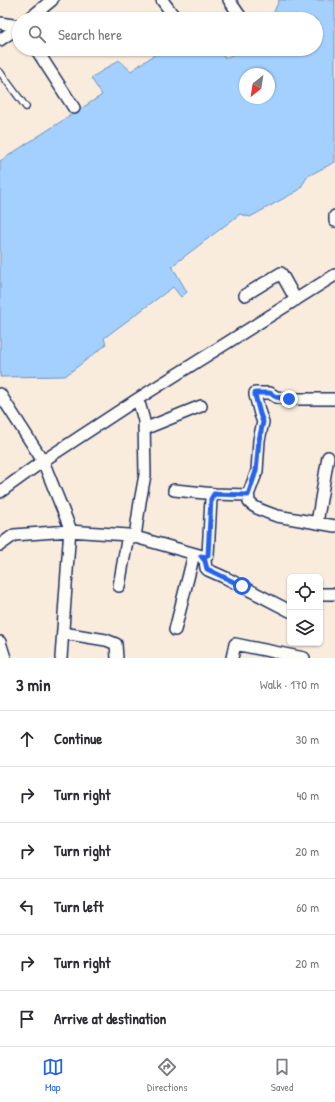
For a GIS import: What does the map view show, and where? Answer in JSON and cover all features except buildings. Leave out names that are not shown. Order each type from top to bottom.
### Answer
[{"type":"street","points":[[37,12],[52,0]]},
{"type":"street","points":[[162,0],[171,12]]},
{"type":"street","points":[[229,0],[237,12]]},
{"type":"street","points":[[0,23],[12,26]]},
{"type":"street","points":[[0,40],[12,32]]},
{"type":"street","points":[[41,56],[74,108]]},
{"type":"street","points":[[335,216],[335,221]]},
{"type":"street","points":[[245,295],[281,273],[296,300]]},
{"type":"street","points":[[0,492],[42,461],[136,400],[335,275]]},
{"type":"street","points":[[335,399],[289,399],[276,397],[270,393],[255,393],[263,422],[259,440],[256,471],[248,495],[249,502],[269,513],[278,516],[335,526]]},
{"type":"street","points":[[0,394],[42,461],[70,528],[61,658]]},
{"type":"street","points":[[119,586],[140,502],[145,475],[144,421],[140,406],[136,400]]},
{"type":"street","points":[[144,429],[201,406]]},
{"type":"street","points":[[317,523],[328,456]]},
{"type":"street","points":[[174,490],[214,494],[248,495]]},
{"type":"street","points":[[0,545],[14,535],[69,531],[132,536],[206,557],[208,555],[211,499],[214,494]]},
{"type":"street","points":[[198,555],[205,561],[206,568],[208,570],[288,610]]},
{"type":"street","points":[[175,630],[198,555]]},
{"type":"street","points":[[323,594],[335,594]]},
{"type":"street","points":[[63,633],[106,640],[116,644],[117,658]]},
{"type":"street","points":[[0,642],[5,658]]},
{"type":"street","points":[[232,658],[234,644],[304,658]]},
{"type":"lane","points":[[0,72],[26,107]]},
{"type":"water","points":[[279,0],[335,0],[335,162],[308,176],[299,190],[250,217],[240,214],[172,266],[187,292],[181,297],[173,287],[104,338],[106,345],[65,376],[0,377],[0,161],[102,95],[91,78],[119,60],[131,71],[153,56],[223,56],[225,58],[230,56],[323,56],[323,12],[274,12]]},
{"type":"route","points":[[242,586],[207,569],[205,561],[201,556],[206,557],[208,555],[211,499],[214,494],[248,495],[256,471],[259,440],[263,422],[255,393],[270,393],[276,397],[289,399]]}]
